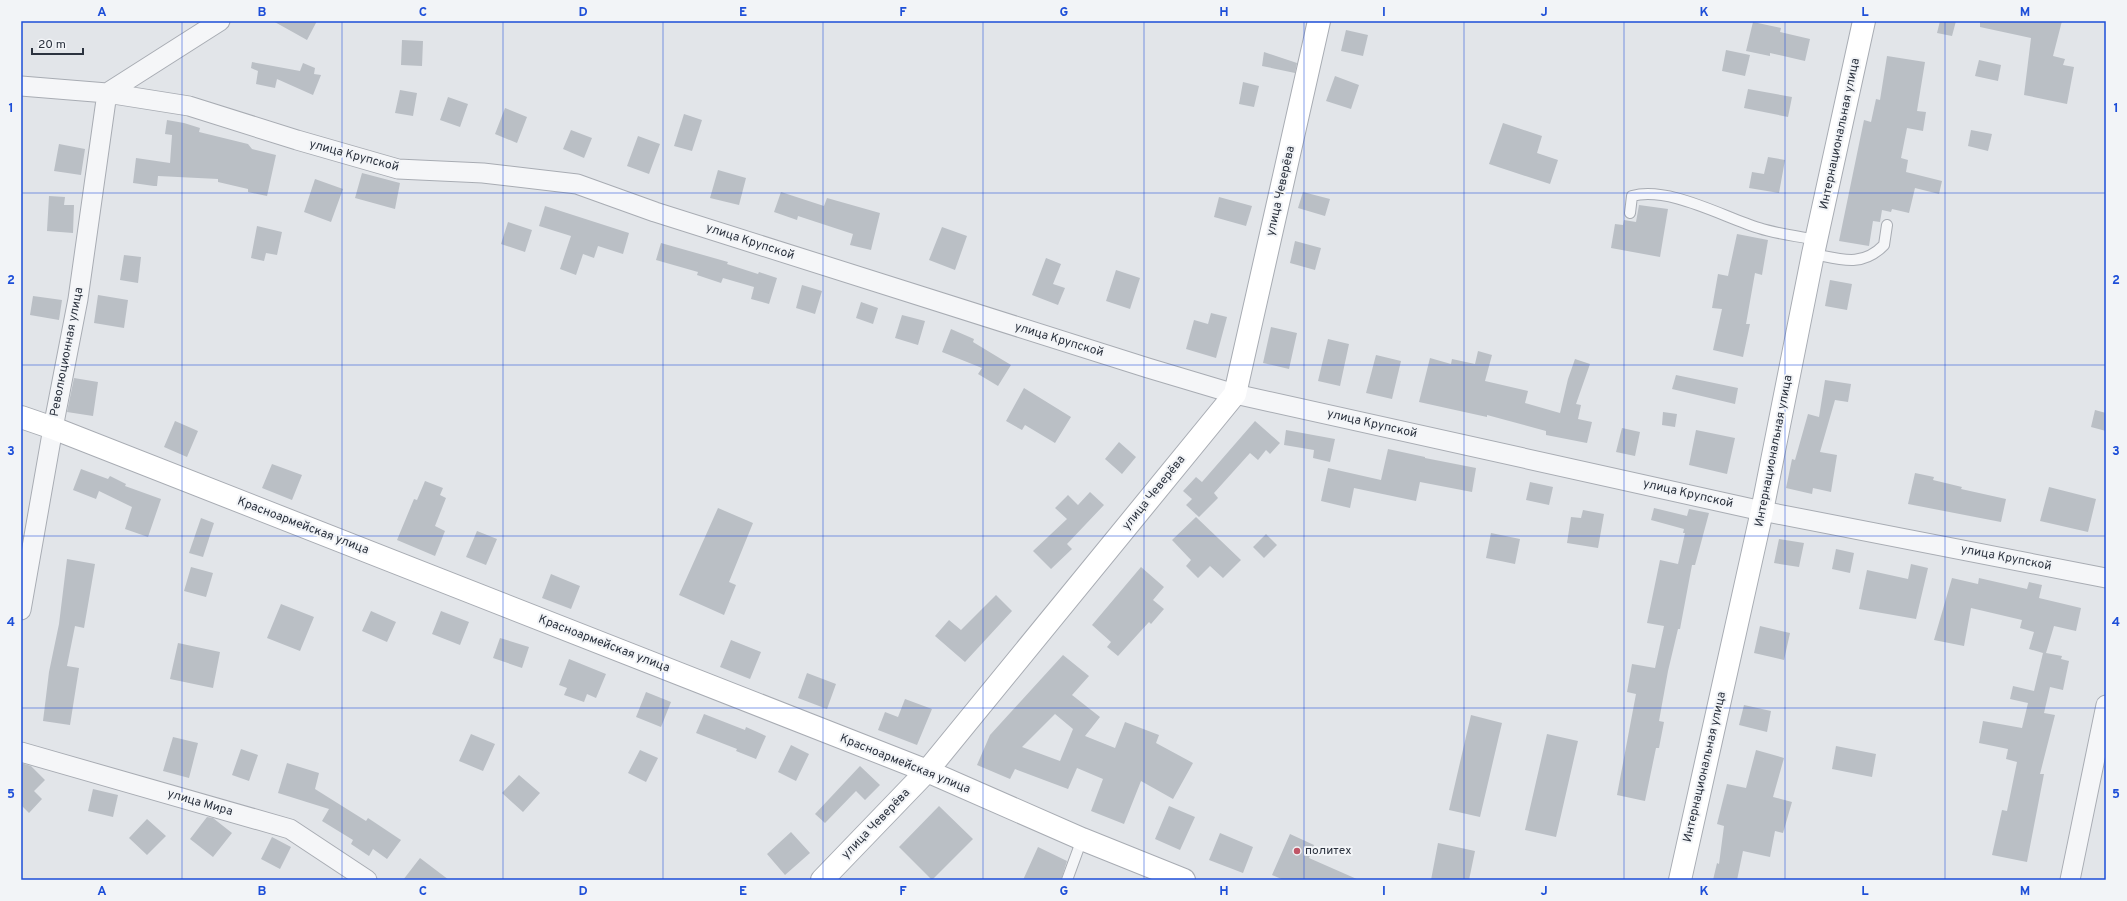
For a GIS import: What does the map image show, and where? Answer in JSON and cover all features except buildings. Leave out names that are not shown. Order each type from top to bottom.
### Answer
[{"type":"main road","name":"улица Чеверёва","points":[[822,880],[927,771],[1235,394],[1319,21]]},
{"type":"main road","name":"Интернациональная улица","points":[[1680,880],[1762,511],[1814,247],[1864,21]]},
{"type":"main road","name":"Красноармейская улица","points":[[21,417],[53,428],[927,771],[1082,839],[1184,880]]},
{"type":"street","points":[[107,93],[220,21]]},
{"type":"street","name":"улица Крупской","points":[[21,86],[107,93],[189,106],[297,140],[398,169],[483,173],[577,184],[655,212],[1140,366],[1235,394],[1762,511],[2106,578]]},
{"type":"street","name":"Революционная улица","points":[[21,610],[53,428],[78,299],[107,93]]},
{"type":"street","points":[[2070,880],[2106,705]]},
{"type":"street","name":"улица Мира","points":[[21,752],[290,829],[367,880]]},
{"type":"lane","points":[[1630,213],[1632,196],[1644,193],[1690,202],[1759,228],[1855,261],[1867,259],[1884,245],[1887,224]]},
{"type":"lane","points":[[1067,880],[1082,839]]},
{"type":"place","name":"политех","points":[[1297,851]]}]
